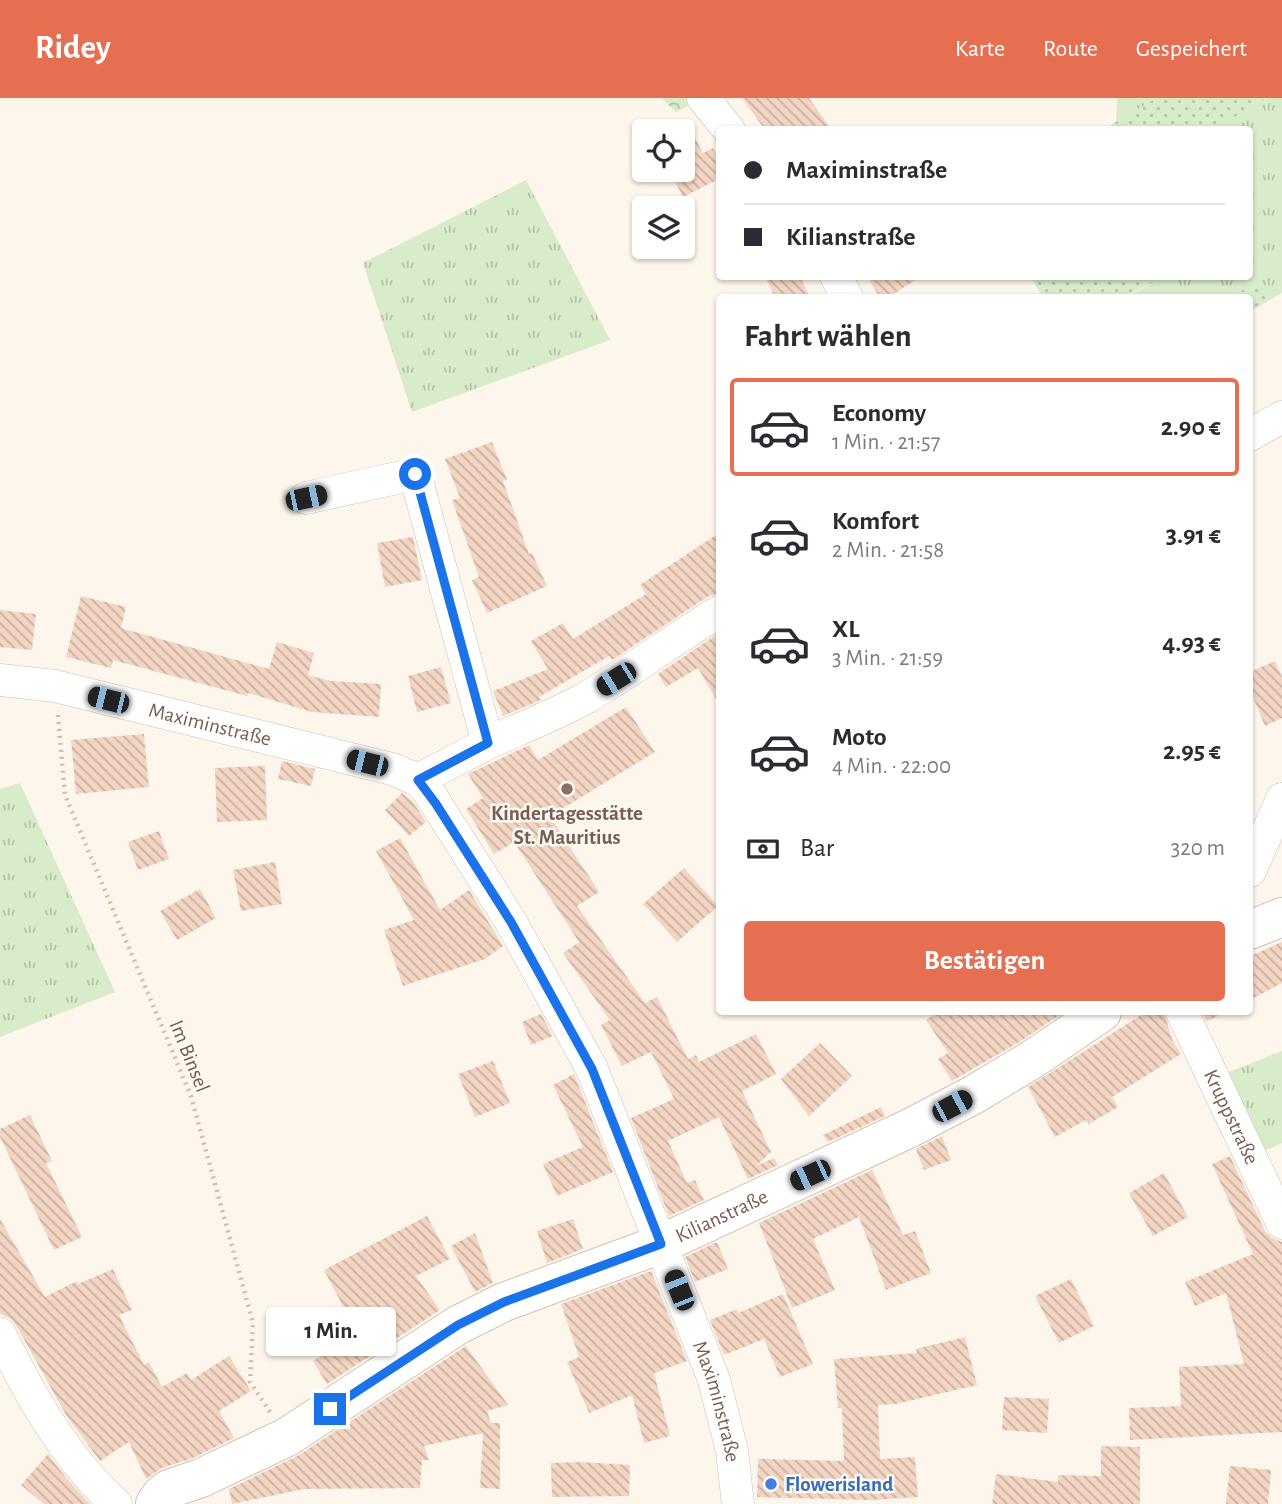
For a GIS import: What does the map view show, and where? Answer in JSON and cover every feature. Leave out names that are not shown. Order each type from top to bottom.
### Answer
[{"type":"street","points":[[703,98],[726,126]]},
{"type":"street","points":[[1253,433],[1282,417]]},
{"type":"street","points":[[306,498],[415,474],[488,743]]},
{"type":"street","points":[[418,780],[488,743],[580,701],[716,614]]},
{"type":"street","name":"Maximinstraße","points":[[0,680],[55,686],[392,769],[418,780],[511,922],[592,1069],[714,1380],[725,1418],[738,1504]]},
{"type":"street","points":[[1253,864],[1282,799]]},
{"type":"street","points":[[1253,929],[1282,917]]},
{"type":"street","name":"Kilianstraße","points":[[155,1504],[169,1489],[223,1469],[287,1437],[458,1325],[504,1302],[661,1244],[910,1128],[963,1101],[1033,1059],[1098,1015]]},
{"type":"street","name":"Kruppstraße","points":[[1183,1015],[1282,1223]]},
{"type":"street","points":[[0,1334],[27,1390],[66,1448],[99,1489],[116,1504]]},
{"type":"path","name":"Im Binsel","points":[[55,686],[65,795],[191,1096],[253,1323],[250,1382],[287,1437]]},
{"type":"green space","points":[[661,98],[688,98],[690,105],[676,112]]},
{"type":"green space","points":[[1117,98],[1157,98],[1116,123]]},
{"type":"green space","points":[[1157,98],[1268,98],[1219,126],[1109,126]]},
{"type":"green space","points":[[1268,98],[1282,98],[1282,293],[1268,301],[1257,284],[1235,294],[1132,294],[1158,280],[1253,280],[1253,126],[1219,126]]},
{"type":"green space","points":[[526,180],[610,340],[412,412],[363,263]]},
{"type":"green space","points":[[1033,280],[1158,280],[1130,294],[1040,294]]},
{"type":"green space","points":[[1257,284],[1268,301],[1253,310],[1253,294],[1235,294]]},
{"type":"green space","points":[[20,783],[115,992],[0,1037],[0,789]]},
{"type":"green space","points":[[1282,1051],[1282,1143],[1258,1154],[1226,1073]]},
{"type":"building","points":[[742,98],[809,98],[829,126],[762,126]]},
{"type":"building","points":[[695,138],[703,153],[713,148],[716,154],[716,180],[682,196],[675,182],[695,182]]},
{"type":"building","points":[[767,280],[802,280],[808,294],[773,294]]},
{"type":"building","points":[[869,280],[916,280],[893,294],[878,294]]},
{"type":"building","points":[[492,442],[507,480],[503,481],[529,554],[532,553],[547,586],[487,613],[472,580],[479,577],[452,500],[460,498],[445,459]]},
{"type":"building","points":[[716,535],[716,595],[709,596],[612,660],[609,656],[539,697],[541,700],[503,716],[493,691],[548,669],[531,641],[563,623],[573,639],[646,594],[640,585]]},
{"type":"building","points":[[413,537],[422,580],[385,587],[377,543]]},
{"type":"building","points":[[81,596],[126,607],[121,628],[269,669],[277,642],[314,653],[308,675],[330,681],[381,684],[379,717],[312,712],[248,693],[247,696],[113,660],[111,668],[66,657]]},
{"type":"building","points":[[0,610],[36,614],[32,650],[0,647]]},
{"type":"building","points":[[716,635],[716,699],[698,668],[666,687],[658,674]]},
{"type":"building","points":[[1275,661],[1282,677],[1282,718],[1265,726],[1253,697],[1253,671]]},
{"type":"building","points":[[441,667],[451,703],[417,712],[408,676]]},
{"type":"building","points":[[626,707],[655,752],[551,818],[599,892],[577,906],[645,1003],[657,997],[688,1059],[696,1055],[699,1062],[756,1034],[776,1074],[742,1091],[771,1152],[756,1166],[774,1158],[778,1165],[748,1179],[719,1117],[668,1141],[687,1183],[695,1180],[704,1200],[669,1216],[631,1118],[674,1099],[651,1052],[622,1066],[601,1025],[610,1020],[563,953],[579,942],[514,842],[494,854],[466,809],[483,798],[468,774],[529,745],[538,760]]},
{"type":"building","points":[[144,734],[149,787],[76,794],[71,740]]},
{"type":"building","points":[[282,761],[315,769],[311,786],[278,779]]},
{"type":"building","points":[[265,766],[267,820],[217,822],[215,768]]},
{"type":"building","points":[[402,793],[413,802],[426,822],[409,836],[385,810]]},
{"type":"building","points":[[159,831],[169,859],[138,870],[128,842]]},
{"type":"building","points":[[400,838],[440,910],[469,890],[503,946],[485,959],[403,986],[384,930],[414,920],[376,851]]},
{"type":"building","points":[[275,862],[282,904],[241,911],[233,870]]},
{"type":"building","points":[[684,868],[716,904],[716,908],[677,942],[643,904]]},
{"type":"building","points":[[200,889],[216,918],[177,940],[160,911]]},
{"type":"building","points":[[1282,942],[1282,983],[1253,998],[1253,955]]},
{"type":"building","points":[[541,1014],[553,1036],[531,1045],[522,1022]]},
{"type":"building","points":[[934,1015],[1060,1015],[952,1081],[938,1059],[948,1053],[926,1020]]},
{"type":"building","points":[[1141,1015],[1165,1015],[1172,1039],[1181,1054],[1112,1097],[1118,1107],[1089,1124],[1086,1120],[1055,1137],[1028,1087]]},
{"type":"building","points":[[1204,1015],[1220,1015],[1207,1021]]},
{"type":"building","points":[[820,1043],[852,1076],[809,1116],[781,1079]]},
{"type":"building","points":[[493,1061],[510,1103],[475,1117],[458,1074]]},
{"type":"building","points":[[574,1074],[613,1172],[557,1196],[543,1164],[583,1147],[553,1085]]},
{"type":"building","points":[[881,1107],[885,1116],[828,1142],[823,1135]]},
{"type":"building","points":[[30,1115],[52,1161],[46,1163],[82,1237],[54,1250],[0,1137],[0,1129]]},
{"type":"building","points":[[942,1136],[951,1160],[924,1170],[916,1149]]},
{"type":"building","points":[[1230,1156],[1265,1231],[1282,1242],[1282,1432],[1130,1440],[1129,1408],[1181,1406],[1179,1367],[1244,1364],[1226,1293],[1195,1306],[1185,1282],[1253,1254],[1212,1164]]},
{"type":"building","points":[[872,1170],[903,1235],[915,1231],[931,1273],[886,1290],[859,1217],[813,1239],[835,1290],[792,1308],[759,1223]]},
{"type":"building","points":[[1164,1173],[1188,1217],[1153,1236],[1129,1193]]},
{"type":"building","points":[[427,1216],[450,1259],[416,1276],[440,1310],[327,1384],[313,1361],[357,1333],[324,1270]]},
{"type":"building","points":[[0,1219],[45,1297],[77,1281],[78,1284],[113,1269],[132,1310],[119,1315],[144,1365],[149,1362],[162,1387],[187,1373],[191,1380],[229,1356],[251,1391],[219,1411],[234,1438],[193,1458],[162,1468],[146,1479],[129,1442],[100,1461],[66,1415],[16,1325],[11,1319],[0,1314]]},
{"type":"building","points":[[573,1219],[583,1249],[547,1263],[537,1231]]},
{"type":"building","points":[[475,1233],[493,1283],[475,1292],[451,1246]]},
{"type":"building","points":[[717,1242],[728,1269],[695,1282],[685,1257]]},
{"type":"building","points":[[651,1271],[687,1361],[654,1373],[670,1436],[644,1443],[632,1395],[589,1413],[567,1362],[579,1357],[561,1304]]},
{"type":"building","points":[[1071,1279],[1094,1326],[1059,1343],[1035,1296]]},
{"type":"building","points":[[783,1294],[813,1364],[780,1377],[764,1339],[724,1355],[710,1320],[737,1309],[738,1313]]},
{"type":"building","points":[[965,1337],[977,1385],[896,1404],[878,1405],[880,1459],[915,1457],[918,1497],[871,1500],[757,1497],[758,1459],[844,1461],[842,1408],[838,1408],[834,1359],[917,1353],[916,1349]]},
{"type":"building","points":[[466,1346],[508,1405],[487,1411],[491,1423],[500,1423],[500,1489],[480,1488],[483,1433],[424,1446],[429,1460],[422,1460],[420,1488],[304,1489],[232,1504],[229,1489],[299,1455]]},
{"type":"building","points":[[1004,1397],[1049,1399],[1047,1433],[1002,1430]]},
{"type":"building","points":[[1101,1446],[1140,1447],[1140,1504],[992,1504],[996,1474],[1058,1482],[1058,1475],[1101,1476]]},
{"type":"building","points":[[48,1454],[90,1504],[44,1504],[21,1485]]},
{"type":"building","points":[[551,1463],[630,1465],[629,1496],[552,1497]]},
{"type":"building","points":[[1230,1466],[1271,1470],[1268,1504],[1226,1504]]},
{"type":"place","name":"Kindertagesstätte St. Mauritius","points":[[567,789]]},
{"type":"place","name":"Flowerisland","points":[[771,1484]]},
{"type":"route","points":[[330,1409],[458,1325],[504,1302],[554,1286],[661,1244],[592,1069],[511,922],[428,791],[418,780],[488,743],[415,474]]}]
